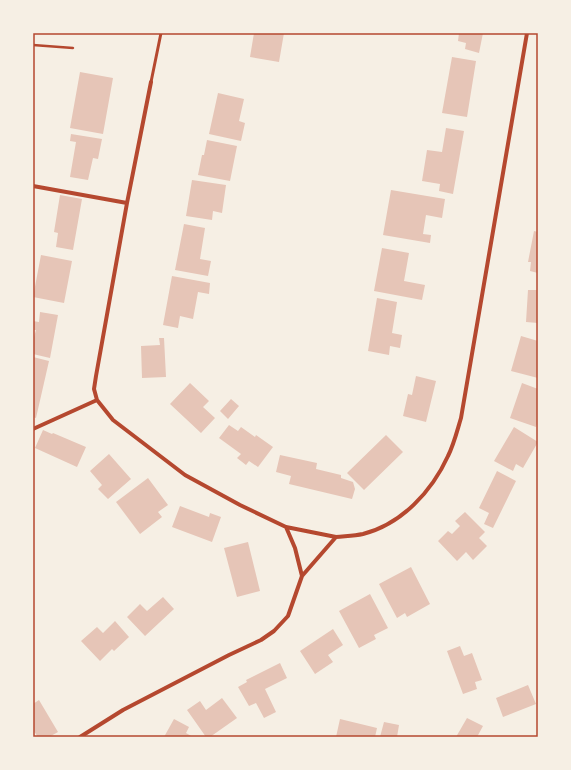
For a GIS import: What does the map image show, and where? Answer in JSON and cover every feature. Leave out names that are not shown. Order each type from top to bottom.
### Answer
[{"type":"street","points":[[151,82],[127,203],[96,376],[94,389],[97,400],[113,420],[185,475],[240,505],[286,527],[336,537],[363,534],[391,523],[416,503],[436,478],[449,455],[461,418],[527,33]]},
{"type":"street","points":[[33,186],[127,203]]},
{"type":"street","points":[[33,429],[97,400]]},
{"type":"street","points":[[286,527],[295,548],[302,576]]},
{"type":"street","points":[[80,737],[123,710],[261,640],[274,631],[288,616],[302,576],[336,537]]},
{"type":"lane","points":[[151,82],[161,33]]},
{"type":"path","points":[[33,45],[73,48]]},
{"type":"building","points":[[254,33],[284,33],[279,62],[250,57]]},
{"type":"building","points":[[459,33],[483,33],[479,53],[465,49],[466,43],[458,41]]},
{"type":"building","points":[[452,57],[476,61],[467,117],[442,113]]},
{"type":"building","points":[[80,72],[113,78],[103,134],[70,128]]},
{"type":"building","points":[[218,93],[244,99],[239,121],[245,123],[241,141],[209,134]]},
{"type":"building","points":[[446,128],[464,131],[453,194],[439,191],[440,184],[422,181],[427,150],[442,152]]},
{"type":"building","points":[[71,134],[102,139],[98,159],[93,158],[88,180],[70,177],[76,142],[70,141]]},
{"type":"building","points":[[207,140],[237,146],[230,181],[198,175]]},
{"type":"building","points":[[192,180],[226,185],[222,213],[213,211],[212,220],[186,216]]},
{"type":"building","points":[[391,190],[445,199],[442,218],[426,215],[423,234],[431,235],[430,243],[383,235]]},
{"type":"building","points":[[60,195],[82,199],[73,250],[56,247],[58,233],[54,232]]},
{"type":"building","points":[[184,224],[205,228],[200,259],[211,261],[208,276],[175,270]]},
{"type":"building","points":[[534,231],[538,232],[538,273],[530,271],[531,262],[528,262]]},
{"type":"building","points":[[382,248],[409,253],[404,281],[425,285],[422,300],[374,291]]},
{"type":"building","points":[[41,255],[72,261],[64,303],[33,297]]},
{"type":"building","points":[[172,276],[210,283],[209,294],[198,292],[193,319],[180,316],[178,328],[163,325]]},
{"type":"building","points":[[528,290],[538,290],[538,323],[526,322]]},
{"type":"building","points":[[377,298],[397,302],[392,333],[402,335],[400,348],[390,346],[389,355],[368,351]]},
{"type":"building","points":[[40,312],[58,315],[50,358],[33,354],[33,337],[36,330],[33,330],[33,321],[39,322]]},
{"type":"building","points":[[521,336],[538,341],[538,378],[511,371]]},
{"type":"building","points":[[159,338],[164,338],[166,377],[142,378],[141,346],[160,345]]},
{"type":"building","points":[[33,357],[49,361],[36,418],[33,417]]},
{"type":"building","points":[[416,376],[436,381],[426,422],[403,416],[408,394],[412,395]]},
{"type":"building","points":[[190,383],[209,401],[203,407],[215,418],[201,433],[170,404]]},
{"type":"building","points":[[522,383],[538,389],[538,421],[536,427],[510,418]]},
{"type":"building","points":[[231,399],[239,406],[228,419],[220,411]]},
{"type":"building","points":[[229,425],[238,431],[241,427],[273,447],[258,467],[249,461],[246,465],[237,458],[241,454],[219,438]]},
{"type":"building","points":[[514,427],[538,442],[523,468],[516,464],[513,471],[494,461]]},
{"type":"building","points":[[43,430],[86,447],[77,467],[35,448]]},
{"type":"building","points":[[386,435],[403,452],[364,490],[347,473]]},
{"type":"building","points":[[109,454],[131,479],[108,499],[98,489],[102,485],[90,471]]},
{"type":"building","points":[[280,455],[317,463],[316,469],[341,475],[341,478],[353,482],[355,489],[352,499],[289,484],[291,476],[276,472]]},
{"type":"building","points":[[497,471],[516,481],[493,528],[484,524],[489,513],[479,508]]},
{"type":"building","points":[[148,478],[168,505],[158,512],[162,517],[140,534],[116,502]]},
{"type":"building","points":[[180,506],[209,517],[210,513],[221,517],[212,542],[172,527]]},
{"type":"building","points":[[465,512],[485,532],[479,538],[487,546],[473,560],[466,552],[457,561],[438,541],[448,531],[452,534],[460,526],[455,521]]},
{"type":"building","points":[[248,542],[260,591],[237,597],[224,548]]},
{"type":"building","points":[[411,567],[430,604],[407,617],[405,613],[397,618],[379,584]]},
{"type":"building","points":[[370,594],[388,628],[374,635],[376,639],[359,648],[339,611]]},
{"type":"building","points":[[163,597],[174,609],[145,636],[127,617],[140,604],[147,611]]},
{"type":"building","points":[[115,621],[129,637],[114,651],[112,649],[100,661],[81,641],[97,627],[103,633]]},
{"type":"building","points":[[333,629],[343,645],[328,655],[333,662],[315,674],[300,651]]},
{"type":"building","points":[[460,646],[464,656],[472,653],[482,680],[475,682],[477,689],[463,694],[447,651]]},
{"type":"building","points":[[280,663],[287,678],[265,689],[276,712],[264,718],[256,703],[249,706],[238,687],[247,682],[246,680]]},
{"type":"building","points":[[528,685],[536,704],[503,717],[496,698]]},
{"type":"building","points":[[222,698],[237,718],[210,737],[206,737],[187,710],[200,701],[206,710]]},
{"type":"building","points":[[39,700],[58,732],[49,737],[38,737],[33,730],[33,704]]},
{"type":"building","points":[[467,718],[483,726],[477,737],[456,737]]},
{"type":"building","points":[[174,719],[189,727],[186,733],[193,737],[164,737]]},
{"type":"building","points":[[340,719],[377,728],[375,737],[336,737]]},
{"type":"building","points":[[384,722],[399,725],[397,737],[380,737]]}]
